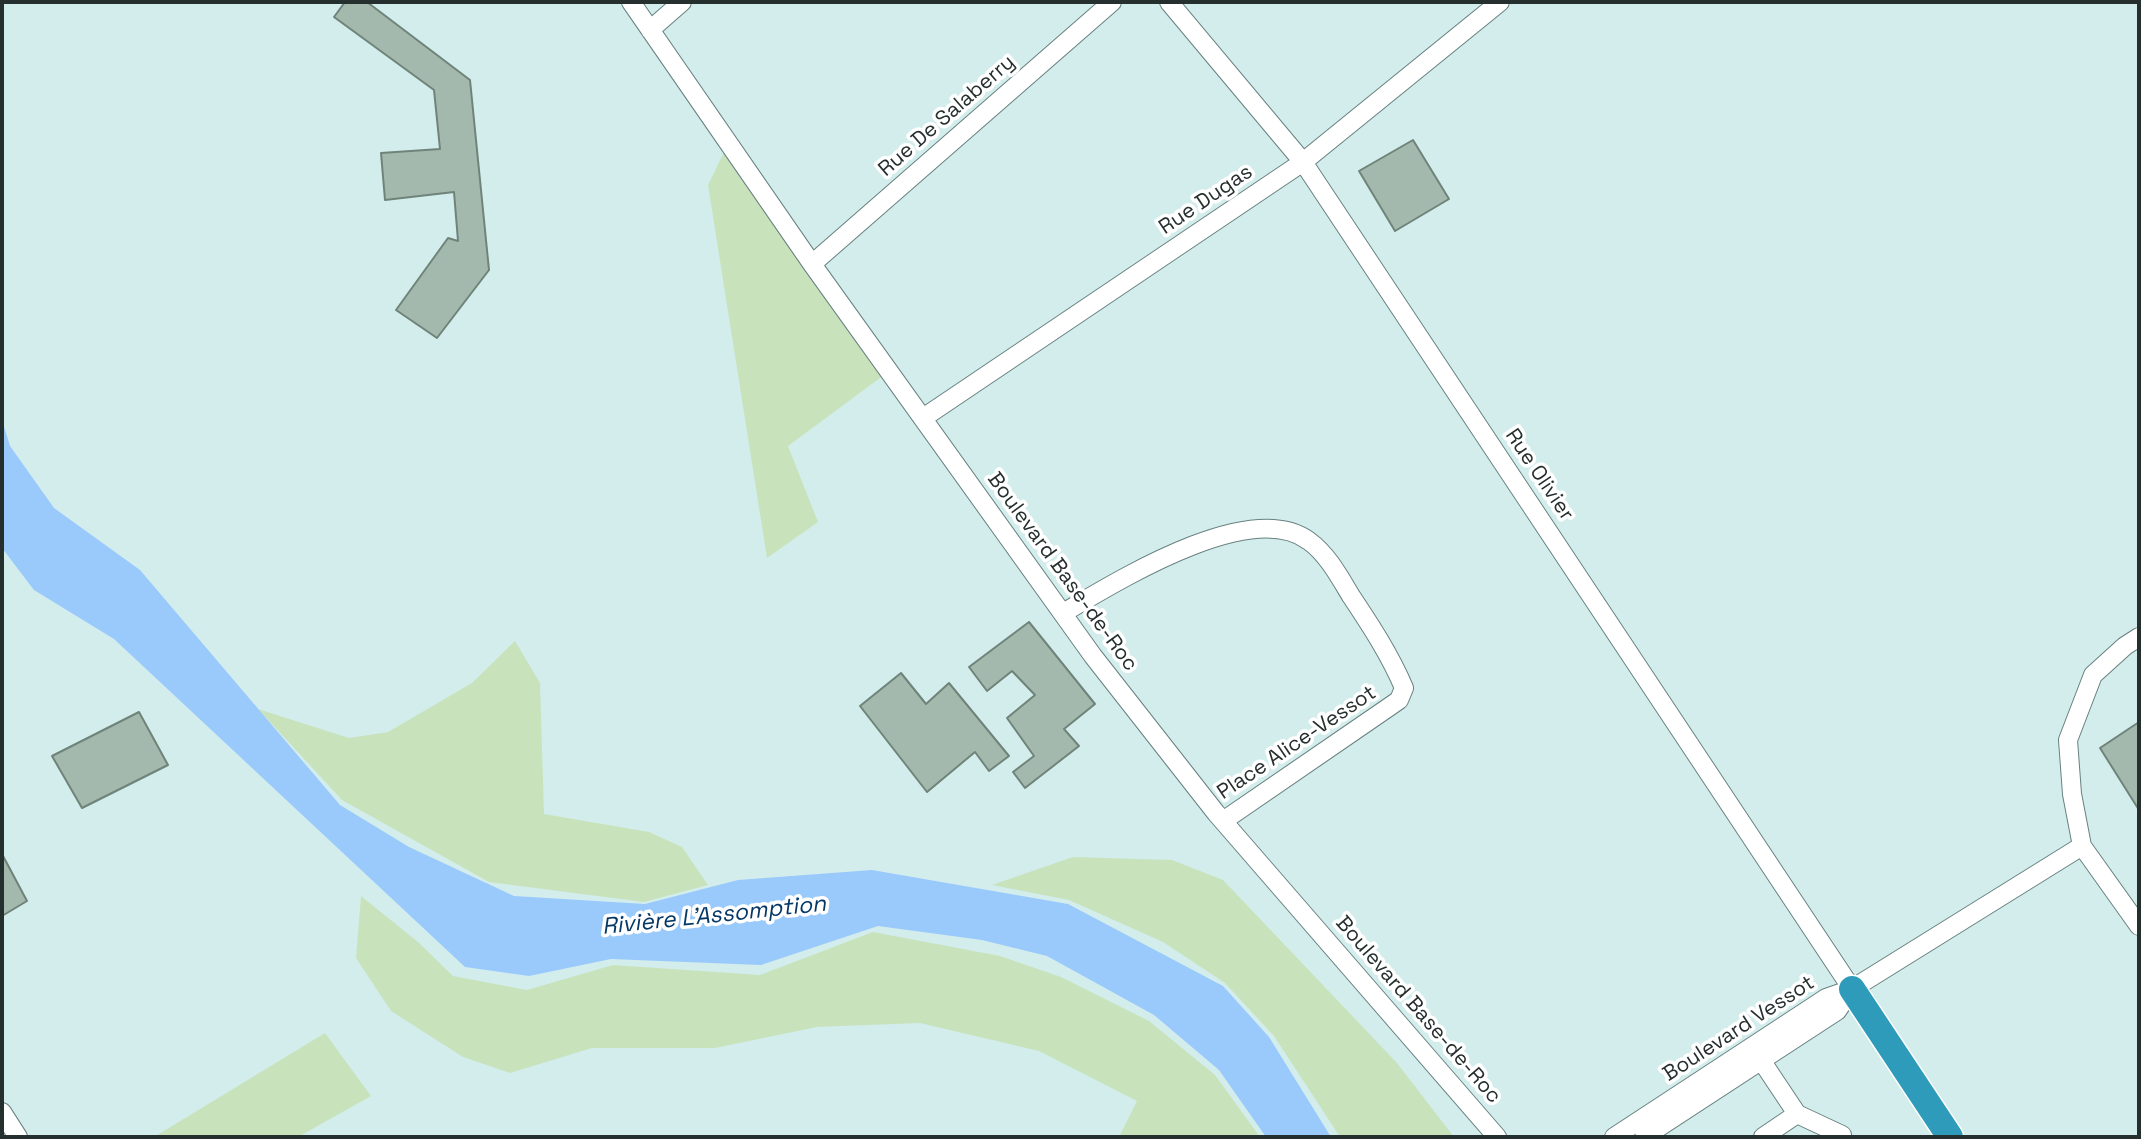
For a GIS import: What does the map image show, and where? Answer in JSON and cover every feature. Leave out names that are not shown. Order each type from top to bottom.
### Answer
[{"type":"highway","points":[[1852,989],[1950,1137]]},
{"type":"street","name":"Boulevard Base-de-Roc","points":[[631,2],[812,264],[1093,656],[1223,821],[1497,1137]]},
{"type":"street","points":[[650,30],[682,2]]},
{"type":"street","name":"Rue De Salaberry","points":[[812,264],[1112,2]]},
{"type":"street","name":"Rue Olivier","points":[[1169,2],[1303,162],[1852,989]]},
{"type":"street","name":"Rue Dugas","points":[[923,418],[1303,162],[1500,2]]},
{"type":"street","name":"Place Alice-Vessot","points":[[1063,613],[1117,581],[1182,550],[1251,528],[1283,529],[1308,540],[1328,560],[1379,639],[1404,688],[1399,700],[1389,708],[1223,821]]},
{"type":"street","points":[[2139,637],[2124,646],[2093,675],[2068,740],[2072,794],[2082,846],[2139,926]]},
{"type":"street","points":[[1852,989],[2082,846]]},
{"type":"street","name":"Boulevard Vessot","points":[[1644,1137],[1836,1011],[1852,989]]},
{"type":"street","name":"Boulevard Vessot","points":[[1614,1137],[1826,998],[1852,989]]},
{"type":"street","points":[[1761,1060],[1797,1114],[1841,1137]]},
{"type":"street","points":[[2,1112],[18,1137]]},
{"type":"street","points":[[1763,1137],[1797,1114]]},
{"type":"green space","points":[[726,148],[884,375],[788,446],[818,522],[767,558],[708,185]]},
{"type":"green space","points":[[515,641],[540,683],[544,814],[649,832],[682,847],[708,885],[644,902],[489,882],[342,800],[258,709],[349,738],[388,732],[472,683]]},
{"type":"green space","points":[[1073,857],[1172,860],[1223,880],[1397,1063],[1454,1137],[1340,1137],[1274,1036],[1225,983],[1163,942],[1069,900],[992,885]]},
{"type":"green space","points":[[361,896],[418,942],[453,976],[527,990],[613,965],[760,975],[873,932],[1000,956],[1061,977],[1149,1021],[1215,1075],[1260,1137],[1119,1137],[1137,1101],[1039,1051],[920,1023],[817,1027],[715,1048],[592,1048],[510,1073],[463,1057],[391,1011],[356,958]]},
{"type":"green space","points":[[325,1033],[371,1096],[298,1137],[154,1137]]},
{"type":"water","name":"Rivière L'Assomption","points":[[2,420],[10,446],[54,508],[140,570],[340,805],[409,847],[514,896],[645,904],[738,880],[872,870],[1068,904],[1223,986],[1269,1037],[1331,1137],[1266,1137],[1219,1070],[1154,1015],[1047,956],[982,940],[878,926],[761,965],[611,959],[529,976],[465,967],[114,639],[34,590],[2,548]]},
{"type":"building","points":[[345,2],[367,2],[470,80],[489,270],[437,338],[396,310],[448,238],[458,241],[454,192],[385,200],[381,153],[440,149],[434,90],[334,17]]},
{"type":"building","points":[[1413,140],[1449,199],[1395,231],[1359,171]]},
{"type":"building","points":[[1029,622],[1095,704],[1064,729],[1079,746],[1025,788],[1013,772],[1034,756],[1007,718],[1035,695],[1012,671],[987,691],[969,667]]},
{"type":"building","points":[[901,673],[926,704],[949,683],[1009,756],[989,771],[975,752],[927,792],[860,706]]},
{"type":"building","points":[[139,712],[168,765],[82,808],[52,756]]},
{"type":"building","points":[[2139,722],[2139,810],[2100,748]]},
{"type":"building","points":[[2,854],[27,901],[2,916]]}]
